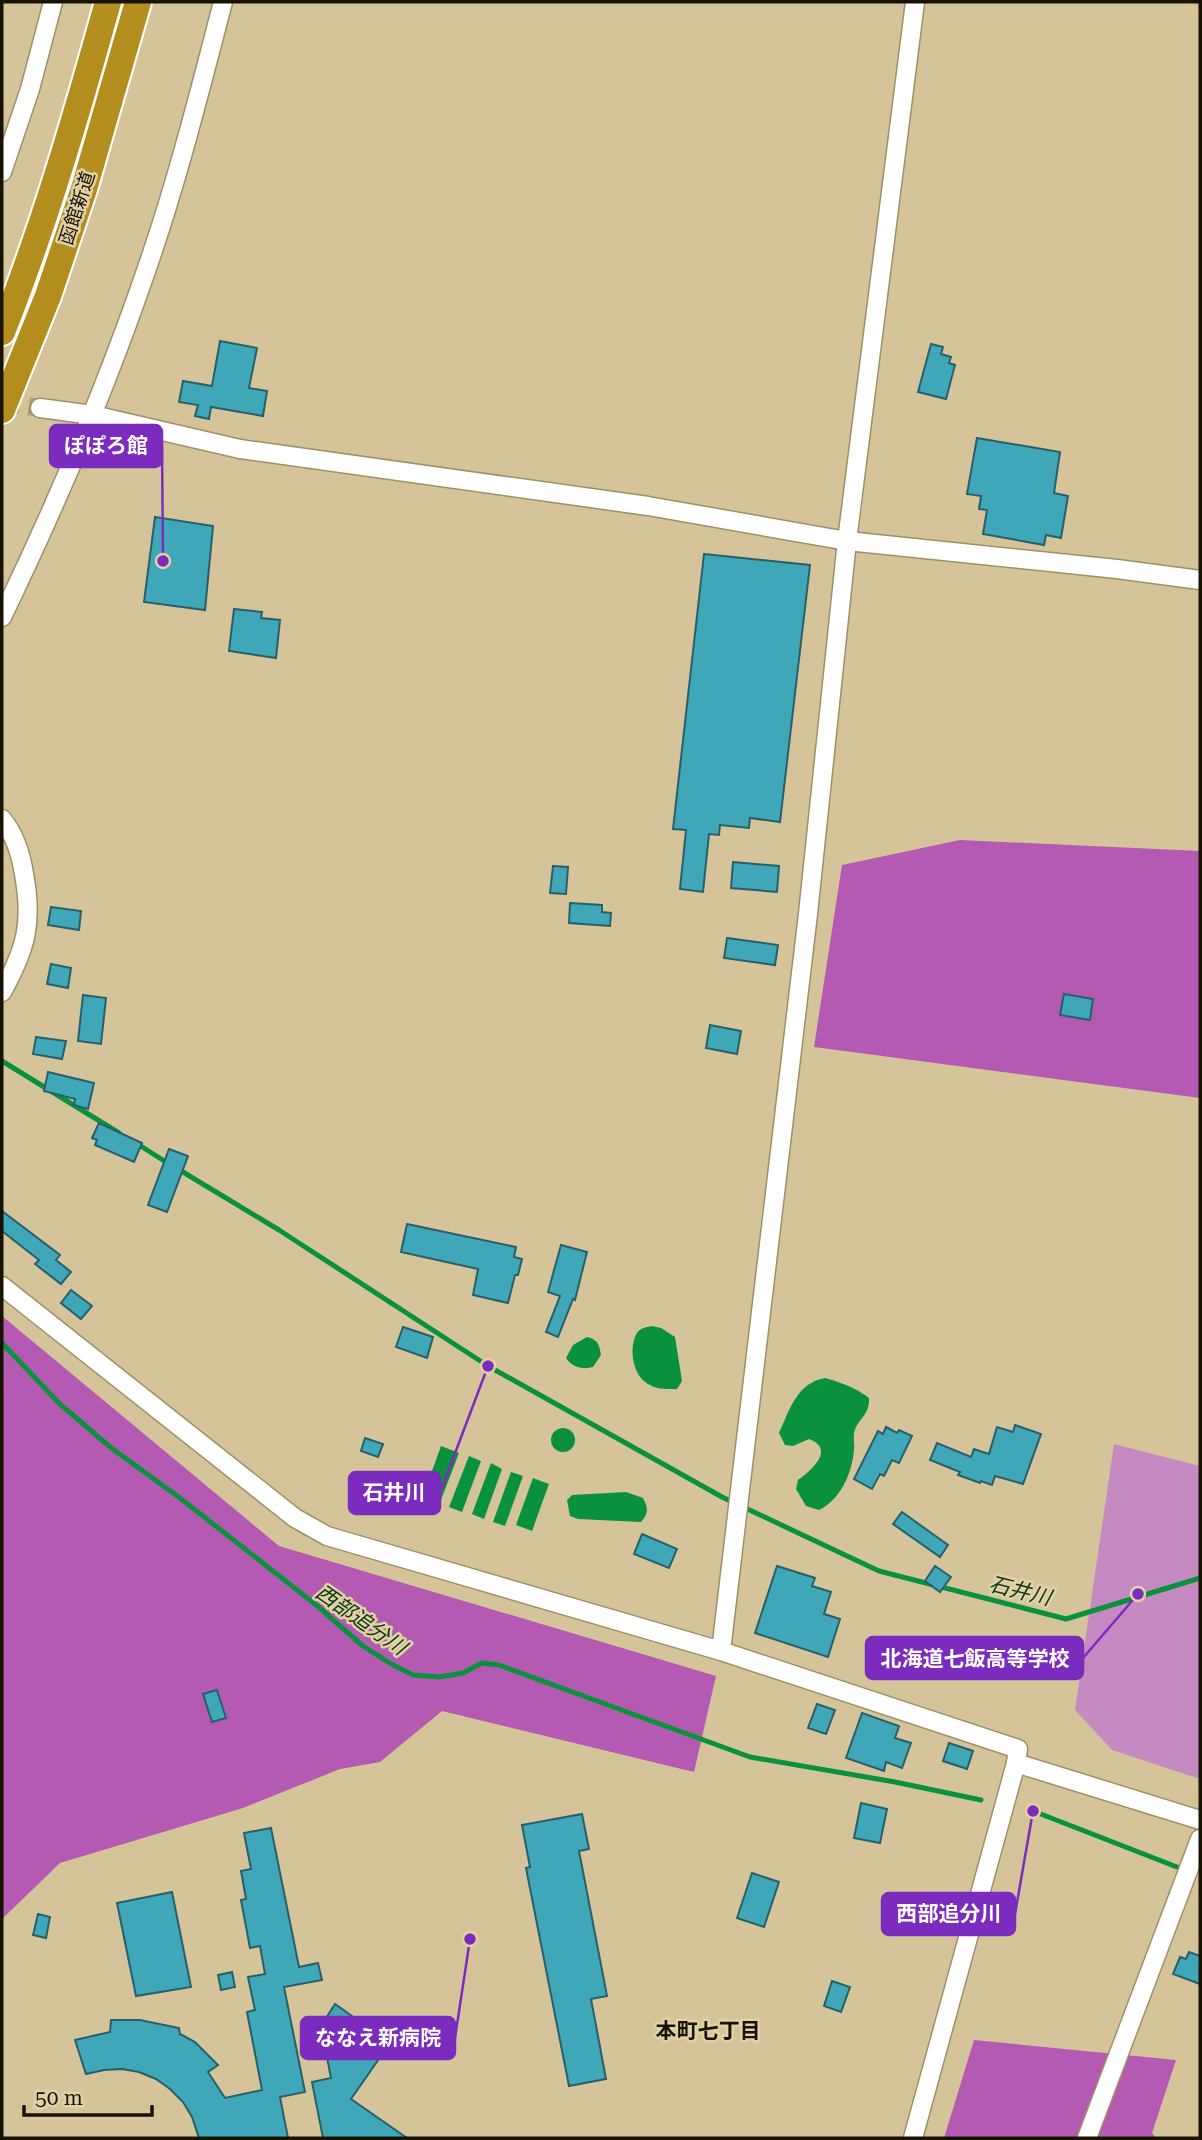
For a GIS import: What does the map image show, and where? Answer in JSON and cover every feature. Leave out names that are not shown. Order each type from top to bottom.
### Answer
[{"type":"highway","name":"函館新道","points":[[2,332],[57,180],[108,2]]},
{"type":"highway","name":"函館新道","points":[[2,410],[48,296],[68,237],[117,80],[138,2]]},
{"type":"street","points":[[2,173],[30,89],[53,2]]},
{"type":"street","points":[[2,617],[47,523],[93,415],[148,265],[223,2]]},
{"type":"street","points":[[721,1651],[810,900],[847,541],[915,2]]},
{"type":"street","points":[[40,408],[93,415],[240,449],[634,504],[847,541],[1200,580]]},
{"type":"street","points":[[2,820],[10,829],[22,858],[30,916],[21,953],[2,992]]},
{"type":"street","points":[[2,1286],[295,1518],[327,1536],[721,1651],[1018,1749],[913,2138]]},
{"type":"street","points":[[1016,1763],[1200,1820]]},
{"type":"street","points":[[1087,2138],[1200,1839]]},
{"type":"shaded area","points":[[960,840],[1200,851],[1200,1098],[814,1047],[842,865]]},
{"type":"shaded area","points":[[2,1316],[279,1546],[716,1676],[694,1772],[442,1711],[380,1762],[340,1769],[243,1808],[60,1863],[2,1919]]},
{"type":"shaded area","points":[[652,1326],[675,1337],[682,1381],[677,1389],[652,1386],[640,1377],[634,1365],[633,1351],[637,1333]]},
{"type":"shaded area","points":[[587,1337],[597,1343],[601,1355],[593,1367],[571,1364],[566,1358],[573,1345]]},
{"type":"shaded area","points":[[825,1378],[859,1391],[869,1398],[869,1404],[854,1433],[853,1459],[848,1477],[833,1500],[819,1510],[806,1506],[796,1489],[798,1480],[818,1460],[820,1448],[809,1439],[793,1446],[785,1445],[779,1433],[801,1391],[815,1381]]},
{"type":"shaded area","points":[[563,1428],[572,1431],[575,1440],[572,1449],[563,1452],[554,1449],[551,1440],[554,1431]]},
{"type":"shaded area","points":[[1114,1444],[1200,1466],[1200,1779],[1112,1750],[1075,1710]]},
{"type":"shaded area","points":[[441,1446],[459,1453],[441,1500],[424,1493]]},
{"type":"shaded area","points":[[469,1456],[481,1461],[462,1512],[449,1507]]},
{"type":"shaded area","points":[[491,1463],[502,1469],[484,1519],[472,1514]]},
{"type":"shaded area","points":[[511,1472],[523,1476],[505,1526],[493,1522]]},
{"type":"shaded area","points":[[533,1478],[549,1484],[532,1531],[516,1525]]},
{"type":"shaded area","points":[[626,1492],[643,1498],[647,1510],[641,1522],[578,1519],[570,1516],[567,1500],[572,1495]]},
{"type":"shaded area","points":[[974,2040],[1176,2060],[1152,2133],[1156,2138],[944,2138]]},
{"type":"building","points":[[220,341],[257,348],[249,388],[267,391],[263,416],[211,407],[209,419],[195,416],[198,405],[179,402],[183,381],[212,386]]},
{"type":"building","points":[[931,344],[943,347],[941,354],[951,357],[949,363],[955,365],[946,399],[918,392]]},
{"type":"building","points":[[977,438],[1060,452],[1054,493],[1068,496],[1061,538],[1046,535],[1044,545],[983,534],[987,510],[979,509],[981,496],[967,494]]},
{"type":"building","points":[[155,517],[213,526],[205,610],[144,602]]},
{"type":"building","points":[[704,554],[810,565],[780,822],[750,818],[749,828],[720,825],[719,835],[709,834],[703,892],[680,889],[686,830],[673,829]]},
{"type":"building","points":[[234,609],[262,612],[261,618],[280,620],[276,658],[229,651]]},
{"type":"building","points":[[733,862],[779,866],[777,892],[731,888]]},
{"type":"building","points":[[553,866],[568,867],[566,894],[550,893]]},
{"type":"building","points":[[570,903],[602,905],[602,912],[611,913],[610,926],[569,923]]},
{"type":"building","points":[[51,907],[81,911],[79,930],[48,925]]},
{"type":"building","points":[[727,938],[778,945],[775,965],[724,958]]},
{"type":"building","points":[[51,964],[71,968],[68,988],[47,984]]},
{"type":"building","points":[[1064,994],[1093,999],[1090,1020],[1060,1015]]},
{"type":"building","points":[[83,995],[106,998],[101,1044],[78,1041]]},
{"type":"building","points":[[710,1025],[741,1031],[737,1054],[706,1048]]},
{"type":"building","points":[[36,1037],[66,1041],[62,1059],[33,1054]]},
{"type":"building","points":[[48,1072],[94,1083],[88,1109],[74,1105],[75,1099],[44,1091]]},
{"type":"building","points":[[99,1123],[142,1143],[134,1162],[95,1145],[97,1140],[92,1138]]},
{"type":"building","points":[[169,1149],[188,1156],[167,1212],[148,1205]]},
{"type":"building","points":[[2,1211],[60,1255],[56,1260],[71,1272],[61,1284],[35,1264],[39,1260],[2,1231]]},
{"type":"building","points":[[407,1224],[516,1247],[514,1257],[522,1259],[508,1303],[473,1295],[478,1269],[401,1252]]},
{"type":"building","points":[[561,1245],[587,1252],[575,1300],[573,1299],[558,1337],[546,1332],[560,1296],[548,1292]]},
{"type":"building","points":[[71,1290],[92,1306],[81,1319],[61,1303]]},
{"type":"building","points":[[403,1327],[433,1337],[427,1358],[396,1347]]},
{"type":"building","points":[[1015,1425],[1041,1434],[1023,1484],[995,1476],[992,1485],[981,1481],[980,1483],[930,1460],[937,1443],[971,1457],[974,1449],[989,1454],[997,1427],[1013,1432]]},
{"type":"building","points":[[886,1427],[912,1436],[899,1463],[892,1460],[884,1476],[880,1474],[872,1489],[854,1479],[878,1431],[883,1434]]},
{"type":"building","points":[[365,1438],[383,1444],[378,1457],[361,1451]]},
{"type":"building","points":[[902,1512],[948,1545],[940,1557],[893,1524]]},
{"type":"building","points":[[642,1534],[677,1549],[669,1568],[634,1554]]},
{"type":"building","points":[[777,1566],[815,1578],[812,1586],[831,1592],[824,1614],[840,1619],[828,1657],[755,1633]]},
{"type":"building","points":[[935,1566],[951,1577],[940,1592],[925,1581]]},
{"type":"building","points":[[217,1690],[226,1718],[212,1722],[203,1694]]},
{"type":"building","points":[[817,1704],[835,1710],[826,1734],[808,1728]]},
{"type":"building","points":[[862,1713],[899,1726],[895,1738],[911,1743],[902,1768],[886,1762],[884,1771],[846,1758]]},
{"type":"building","points":[[949,1743],[973,1751],[967,1769],[943,1761]]},
{"type":"building","points":[[861,1803],[887,1809],[880,1843],[854,1838]]},
{"type":"building","points":[[582,1814],[589,1849],[579,1851],[607,1996],[591,1999],[606,2079],[569,2086],[526,1868],[530,1867],[522,1825]]},
{"type":"building","points":[[271,1828],[299,1967],[318,1963],[322,1980],[284,1987],[305,2092],[280,2097],[288,2138],[199,2138],[192,2117],[183,2102],[170,2089],[139,2072],[122,2069],[86,2074],[75,2040],[110,2032],[111,2020],[140,2020],[179,2028],[180,2034],[195,2042],[218,2065],[208,2072],[225,2098],[262,2090],[247,2012],[255,2010],[248,1977],[265,1974],[260,1946],[250,1948],[241,1900],[246,1899],[241,1871],[251,1869],[244,1833]]},
{"type":"building","points":[[752,1873],[779,1882],[764,1927],[737,1918]]},
{"type":"building","points":[[172,1892],[191,1987],[136,1996],[117,1903]]},
{"type":"building","points":[[38,1914],[50,1917],[46,1938],[33,1935]]},
{"type":"building","points":[[1189,1952],[1200,1956],[1200,1984],[1173,1974],[1180,1957],[1186,1959]]},
{"type":"building","points":[[232,1972],[235,1987],[221,1990],[218,1975]]},
{"type":"building","points":[[832,1981],[850,1987],[841,2012],[824,2006]]},
{"type":"building","points":[[335,2004],[390,2043],[351,2099],[407,2138],[323,2138],[312,2082],[331,2078],[321,2026]]},
{"type":"waterway","name":"石井川","points":[[2,1061],[119,1133]]},
{"type":"waterway","name":"石井川","points":[[136,1143],[169,1164]]},
{"type":"waterway","name":"石井川","points":[[178,1169],[279,1230],[488,1366],[722,1497],[879,1571],[1066,1619],[1200,1578]]},
{"type":"waterway","name":"西部追分川","points":[[2,1343],[60,1404],[110,1447],[315,1604],[363,1646],[413,1675],[439,1677],[463,1673],[482,1663],[499,1665],[750,1757],[981,1800]]},
{"type":"waterway","name":"西部追分川","points":[[1033,1811],[1177,1867]]},
{"type":"tunnel","points":[[2,402],[40,408]]},
{"type":"place","name":"ぽぽろ館","points":[[163,561]]},
{"type":"place","name":"石井川","points":[[488,1366]]},
{"type":"place","name":"北海道七飯高等学校","points":[[1138,1594]]},
{"type":"place","name":"西部追分川","points":[[1033,1811]]},
{"type":"place","name":"ななえ新病院","points":[[470,1939]]},
{"type":"district","name":"本町七丁目","points":[[708,2031]]}]
